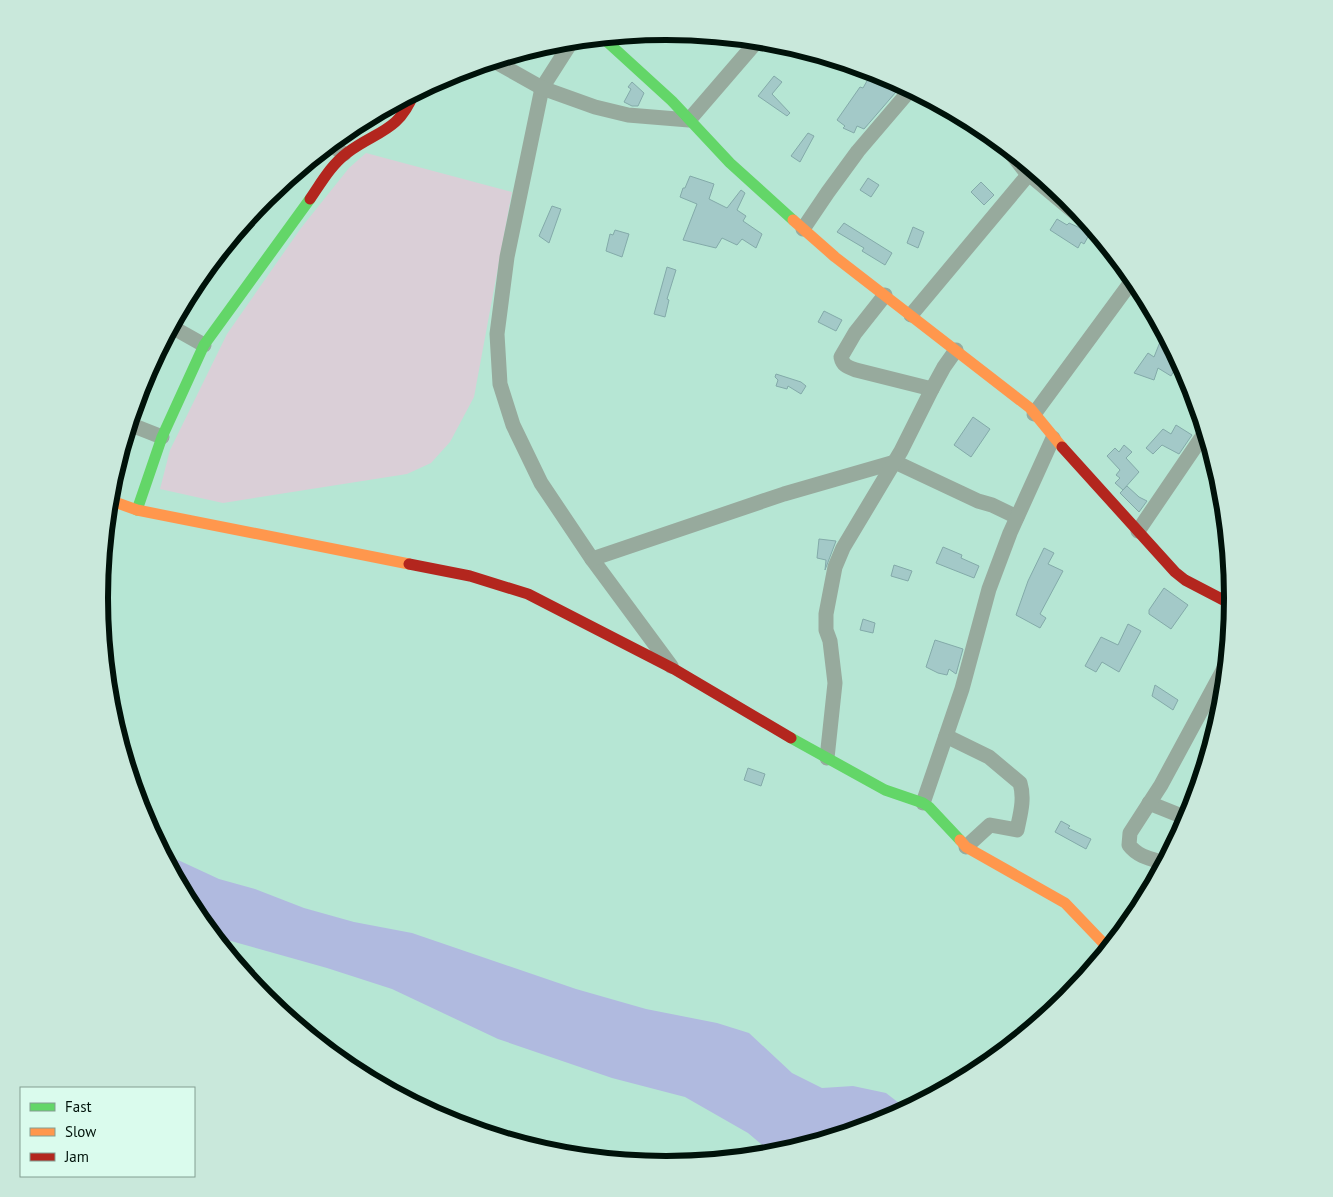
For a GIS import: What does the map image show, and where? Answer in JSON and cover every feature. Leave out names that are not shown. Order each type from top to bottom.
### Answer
[{"type":"street","points":[[609,43],[665,95],[730,163],[836,258],[1030,408],[1053,438],[1175,572],[1185,580],[1225,601]]},
{"type":"street","points":[[689,120],[752,47]]},
{"type":"street","points":[[566,50],[542,88],[507,257],[497,334],[500,384],[513,425],[541,483],[592,559],[674,669]]},
{"type":"street","points":[[502,65],[542,88],[595,106],[628,115],[689,120]]},
{"type":"street","points":[[803,229],[858,151],[906,95]]},
{"type":"street","points":[[137,510],[162,437],[204,346],[330,170],[344,154],[397,123],[408,110],[411,102]]},
{"type":"street","points":[[336,148],[344,154]]},
{"type":"street","points":[[911,315],[1029,174]]},
{"type":"street","points":[[1034,414],[1129,285]]},
{"type":"street","points":[[885,295],[855,333],[841,357],[842,363],[847,367],[932,389]]},
{"type":"street","points":[[177,330],[204,346]]},
{"type":"street","points":[[827,758],[836,683],[830,641],[826,630],[826,614],[835,567],[842,548],[894,462],[944,367],[956,350]]},
{"type":"street","points":[[136,426],[162,437]]},
{"type":"street","points":[[923,803],[962,689],[989,589],[1017,517],[1053,438]]},
{"type":"street","points":[[1138,531],[1201,438]]},
{"type":"street","points":[[592,559],[784,494],[894,462],[1017,517]]},
{"type":"street","points":[[117,503],[137,510],[470,576],[528,594],[674,669],[885,790],[923,803],[966,847],[1065,903],[1105,944]]},
{"type":"street","points":[[1159,862],[1148,859],[1134,851],[1129,845],[1130,833],[1161,785],[1217,688]]},
{"type":"street","points":[[946,736],[989,757],[1020,783],[1022,788],[1023,795],[1017,830],[990,825],[966,847]]},
{"type":"street","points":[[1149,803],[1180,816]]},
{"type":"shaded area","points":[[366,153],[512,192],[474,397],[450,442],[431,463],[407,474],[223,503],[160,489],[170,450],[227,334],[301,228],[349,168]]},
{"type":"water","points":[[173,859],[219,879],[255,889],[304,908],[354,922],[412,933],[576,989],[646,1009],[717,1023],[749,1033],[792,1073],[822,1088],[853,1086],[886,1093],[901,1105],[846,1127],[811,1138],[765,1148],[748,1133],[685,1097],[612,1078],[498,1039],[392,989],[327,968],[224,939],[202,909]]},
{"type":"building","points":[[774,76],[782,82],[772,94],[790,113],[787,116],[758,96]]},
{"type":"building","points":[[868,79],[897,91],[864,129],[857,126],[854,133],[843,128],[845,126],[837,120],[860,87],[863,88]]},
{"type":"building","points":[[632,82],[644,93],[638,106],[632,106],[624,102],[631,89],[628,87]]},
{"type":"building","points":[[808,133],[814,136],[800,162],[791,156]]},
{"type":"building","points":[[690,176],[714,184],[709,199],[727,208],[741,190],[745,193],[737,210],[746,216],[743,221],[762,234],[756,248],[742,239],[737,245],[722,238],[716,248],[683,240],[697,204],[680,197]]},
{"type":"building","points":[[868,178],[879,185],[871,197],[860,190]]},
{"type":"building","points":[[981,182],[994,195],[984,205],[971,192]]},
{"type":"building","points":[[552,206],[561,209],[549,243],[539,236]]},
{"type":"building","points":[[1057,219],[1067,225],[1069,223],[1078,227],[1089,235],[1084,244],[1081,242],[1078,248],[1050,230]]},
{"type":"building","points":[[844,223],[892,253],[885,265],[862,251],[864,248],[837,232]]},
{"type":"building","points":[[913,227],[924,232],[918,248],[907,243]]},
{"type":"building","points":[[615,230],[629,234],[622,257],[606,251],[610,234],[613,235]]},
{"type":"building","points":[[667,267],[676,270],[667,299],[669,300],[665,317],[654,314]]},
{"type":"building","points":[[824,311],[842,320],[836,331],[818,322]]},
{"type":"building","points":[[1161,340],[1168,354],[1167,358],[1171,360],[1175,369],[1171,376],[1158,368],[1154,380],[1134,373],[1148,353],[1154,357]]},
{"type":"building","points":[[776,374],[801,382],[806,386],[801,394],[788,386],[787,389],[776,386],[778,380],[775,377]]},
{"type":"building","points":[[973,417],[990,429],[971,457],[954,445]]},
{"type":"building","points":[[1176,425],[1192,435],[1179,454],[1162,445],[1153,454],[1146,448],[1163,429],[1171,434]]},
{"type":"building","points":[[1124,445],[1132,452],[1126,458],[1139,472],[1123,490],[1115,483],[1120,478],[1116,475],[1120,470],[1107,456],[1115,448],[1119,452]]},
{"type":"building","points":[[1127,486],[1139,497],[1147,501],[1139,512],[1120,493]]},
{"type":"building","points":[[819,539],[836,541],[825,570],[826,560],[817,558]]},
{"type":"building","points":[[943,547],[962,555],[961,558],[979,566],[974,578],[936,563]]},
{"type":"building","points":[[1044,548],[1054,553],[1048,564],[1063,571],[1040,614],[1046,618],[1040,628],[1016,615],[1028,581]]},
{"type":"building","points":[[894,565],[912,571],[908,581],[891,576]]},
{"type":"building","points":[[1164,588],[1188,605],[1171,629],[1149,614],[1149,610]]},
{"type":"building","points":[[863,619],[875,623],[873,633],[860,630]]},
{"type":"building","points":[[1128,624],[1141,631],[1119,672],[1102,662],[1096,672],[1085,666],[1101,637],[1118,645]]},
{"type":"building","points":[[935,640],[963,649],[956,674],[949,669],[947,675],[926,667]]},
{"type":"building","points":[[1155,685],[1178,700],[1173,710],[1152,696]]},
{"type":"building","points":[[748,768],[765,774],[761,786],[744,780]]},
{"type":"building","points":[[1061,821],[1070,826],[1068,828],[1091,839],[1086,849],[1055,832]]},
{"type":"traffic: fast","points":[[609,43],[672,101],[730,163],[793,220]]},
{"type":"traffic: fast","points":[[137,510],[162,437],[204,345],[310,199]]},
{"type":"traffic: fast","points":[[791,738],[885,790],[923,803],[960,840]]},
{"type":"traffic: slow","points":[[793,220],[835,257],[1030,408],[1062,447]]},
{"type":"traffic: slow","points":[[117,503],[137,510],[409,564]]},
{"type":"traffic: slow","points":[[960,840],[966,847],[1065,903],[1105,944]]},
{"type":"traffic: jam","points":[[310,199],[341,158],[394,123],[409,103]]},
{"type":"traffic: jam","points":[[1062,447],[1175,572],[1185,580],[1225,601]]},
{"type":"traffic: jam","points":[[409,564],[470,576],[528,594],[674,669],[791,738]]}]
